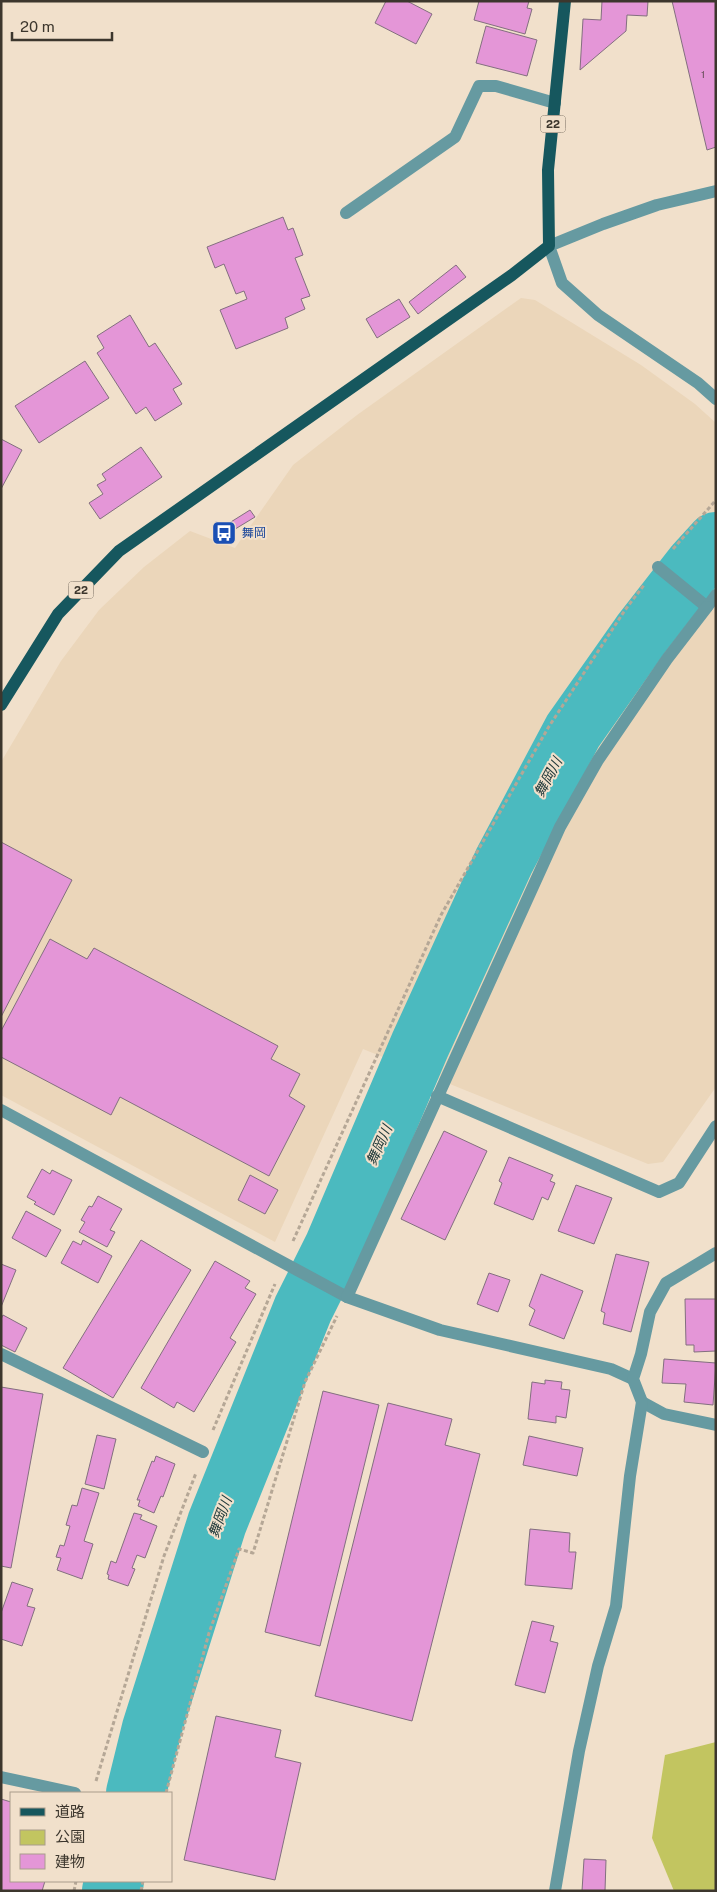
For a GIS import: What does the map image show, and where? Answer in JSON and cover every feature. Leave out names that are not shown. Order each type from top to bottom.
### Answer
[{"type":"main road","name":"22","points":[[1,705],[58,614],[119,550],[512,275],[549,246],[548,170],[565,1]]},
{"type":"street","points":[[346,212],[455,137],[480,86],[496,86],[556,103]]},
{"type":"street","points":[[716,190],[657,205],[549,246],[562,283],[598,315],[698,383],[716,399]]},
{"type":"street","points":[[658,568],[707,607]]},
{"type":"street","points":[[341,1294],[437,1096],[560,828],[603,752],[667,659],[716,595]]},
{"type":"street","points":[[437,1096],[660,1192],[679,1183],[716,1126]]},
{"type":"street","points":[[1,1110],[341,1294],[440,1330],[611,1369],[633,1379]]},
{"type":"street","points":[[555,1891],[579,1751],[598,1666],[616,1606],[630,1476],[642,1402],[633,1379],[641,1354],[650,1312],[666,1283],[716,1254]]},
{"type":"street","points":[[1,1354],[203,1452]]},
{"type":"street","points":[[642,1402],[664,1414],[716,1425]]},
{"type":"street","points":[[1,1778],[70,1792]]},
{"type":"path","points":[[95,1784],[164,1556],[203,1452],[235,1381],[283,1263],[441,915],[548,728],[625,610],[716,500]]},
{"type":"path","points":[[166,1792],[209,1633],[239,1549],[253,1553],[305,1382],[341,1294]]},
{"type":"shaded area","points":[[521,298],[535,300],[641,365],[695,404],[716,423],[716,1087],[663,1162],[648,1164],[363,1049],[275,1242],[1,1095],[1,762],[61,661],[99,610],[144,567],[190,531],[235,548],[293,465],[357,415]]},
{"type":"green space","points":[[716,1742],[716,1891],[674,1891],[652,1838],[665,1755]]},
{"type":"building","points":[[386,1],[407,1],[432,14],[416,44],[375,23]]},
{"type":"building","points":[[479,1],[529,1],[527,8],[532,9],[525,34],[474,20]]},
{"type":"building","points":[[602,1],[648,1],[647,16],[627,15],[626,31],[580,70],[583,19],[601,20]]},
{"type":"building","points":[[672,1],[716,1],[716,147],[707,150]]},
{"type":"building","points":[[486,26],[537,40],[527,76],[476,63]]},
{"type":"building","points":[[283,217],[288,230],[293,228],[303,255],[295,258],[310,296],[301,299],[305,309],[285,318],[288,328],[236,349],[220,310],[247,299],[244,291],[236,294],[224,264],[215,268],[207,247]]},
{"type":"building","points":[[456,265],[466,277],[418,314],[409,302]]},
{"type":"building","points":[[399,299],[410,317],[377,338],[366,319]]},
{"type":"building","points":[[130,315],[149,347],[155,343],[182,384],[173,389],[182,404],[155,421],[146,407],[136,414],[97,353],[104,348],[97,336]]},
{"type":"building","points":[[85,361],[109,398],[39,443],[15,406]]},
{"type":"building","points":[[1,439],[22,450],[1,489]]},
{"type":"building","points":[[141,447],[162,477],[100,519],[89,503],[103,494],[97,485],[106,480],[102,474]]},
{"type":"building","points":[[250,510],[255,517],[222,537],[218,530]]},
{"type":"building","points":[[1,842],[72,880],[1,1017]]},
{"type":"building","points":[[50,939],[87,959],[94,948],[278,1046],[271,1059],[300,1074],[289,1096],[305,1106],[269,1176],[120,1097],[111,1115],[1,1057],[1,1031]]},
{"type":"building","points":[[444,1131],[487,1151],[445,1240],[401,1219]]},
{"type":"building","points":[[509,1157],[553,1175],[550,1181],[555,1183],[548,1200],[542,1197],[533,1220],[494,1204],[502,1183],[499,1181]]},
{"type":"building","points":[[42,1169],[50,1174],[52,1170],[72,1180],[54,1215],[34,1204],[36,1202],[27,1197]]},
{"type":"building","points":[[250,1175],[278,1190],[265,1214],[238,1200]]},
{"type":"building","points":[[576,1185],[612,1198],[594,1244],[558,1231]]},
{"type":"building","points":[[98,1196],[122,1209],[110,1230],[115,1232],[107,1247],[79,1232],[85,1222],[81,1220],[89,1206],[92,1207]]},
{"type":"building","points":[[26,1211],[61,1230],[46,1257],[12,1238]]},
{"type":"building","points":[[83,1240],[112,1256],[98,1283],[61,1263],[73,1241],[81,1245]]},
{"type":"building","points":[[141,1240],[191,1270],[113,1398],[63,1368]]},
{"type":"building","points":[[616,1254],[649,1262],[631,1332],[603,1324],[605,1313],[601,1311]]},
{"type":"building","points":[[215,1261],[250,1281],[245,1288],[256,1294],[230,1338],[236,1342],[194,1412],[177,1402],[174,1408],[141,1388]]},
{"type":"building","points":[[1,1264],[16,1270],[1,1307]]},
{"type":"building","points":[[489,1273],[510,1280],[498,1312],[477,1304]]},
{"type":"building","points":[[541,1274],[583,1291],[564,1339],[529,1325],[535,1310],[529,1306]]},
{"type":"building","points":[[685,1299],[716,1299],[716,1351],[694,1352],[694,1345],[686,1345]]},
{"type":"building","points":[[3,1315],[27,1328],[15,1352],[1,1345],[1,1319]]},
{"type":"building","points":[[664,1359],[716,1363],[713,1405],[684,1402],[686,1384],[662,1383]]},
{"type":"building","points":[[545,1380],[562,1382],[561,1389],[570,1390],[566,1418],[556,1416],[556,1423],[528,1419],[532,1382],[545,1384]]},
{"type":"building","points":[[1,1387],[43,1394],[11,1568],[1,1566]]},
{"type":"building","points":[[323,1391],[379,1405],[320,1646],[265,1632]]},
{"type":"building","points":[[388,1403],[452,1419],[445,1445],[480,1454],[412,1721],[315,1696]]},
{"type":"building","points":[[97,1435],[116,1439],[104,1489],[85,1484]]},
{"type":"building","points":[[529,1436],[583,1448],[577,1476],[523,1465]]},
{"type":"building","points":[[156,1456],[175,1464],[163,1497],[161,1496],[154,1513],[138,1506],[140,1500],[137,1500],[152,1461],[154,1462]]},
{"type":"building","points":[[82,1488],[99,1493],[84,1541],[93,1544],[82,1579],[57,1570],[61,1558],[56,1557],[60,1545],[64,1546],[70,1526],[66,1525],[72,1505],[77,1506]]},
{"type":"building","points":[[134,1513],[142,1515],[140,1519],[157,1526],[145,1558],[137,1555],[132,1568],[135,1569],[128,1586],[108,1579],[109,1575],[107,1574],[111,1561],[116,1563]]},
{"type":"building","points":[[530,1529],[570,1533],[569,1552],[576,1552],[572,1589],[525,1585]]},
{"type":"building","points":[[12,1582],[33,1589],[27,1606],[35,1608],[22,1646],[1,1639],[1,1613]]},
{"type":"building","points":[[532,1621],[554,1626],[550,1641],[558,1643],[545,1693],[515,1685]]},
{"type":"building","points":[[216,1716],[281,1730],[275,1757],[301,1763],[275,1880],[184,1860]]},
{"type":"building","points":[[1,1799],[10,1802],[10,1882],[45,1882],[42,1891],[1,1891]]},
{"type":"building","points":[[584,1859],[606,1860],[605,1891],[582,1891]]},
{"type":"waterway","name":"舞岡川","points":[[136,1792],[152,1728],[217,1523],[303,1309],[334,1247],[420,1045],[504,861],[573,731],[642,633],[695,565],[716,542]]},
{"type":"waterway","name":"舞岡川","points":[[112,1891],[114,1882]]},
{"type":"place","name":"舞岡","points":[[224,533]]}]
